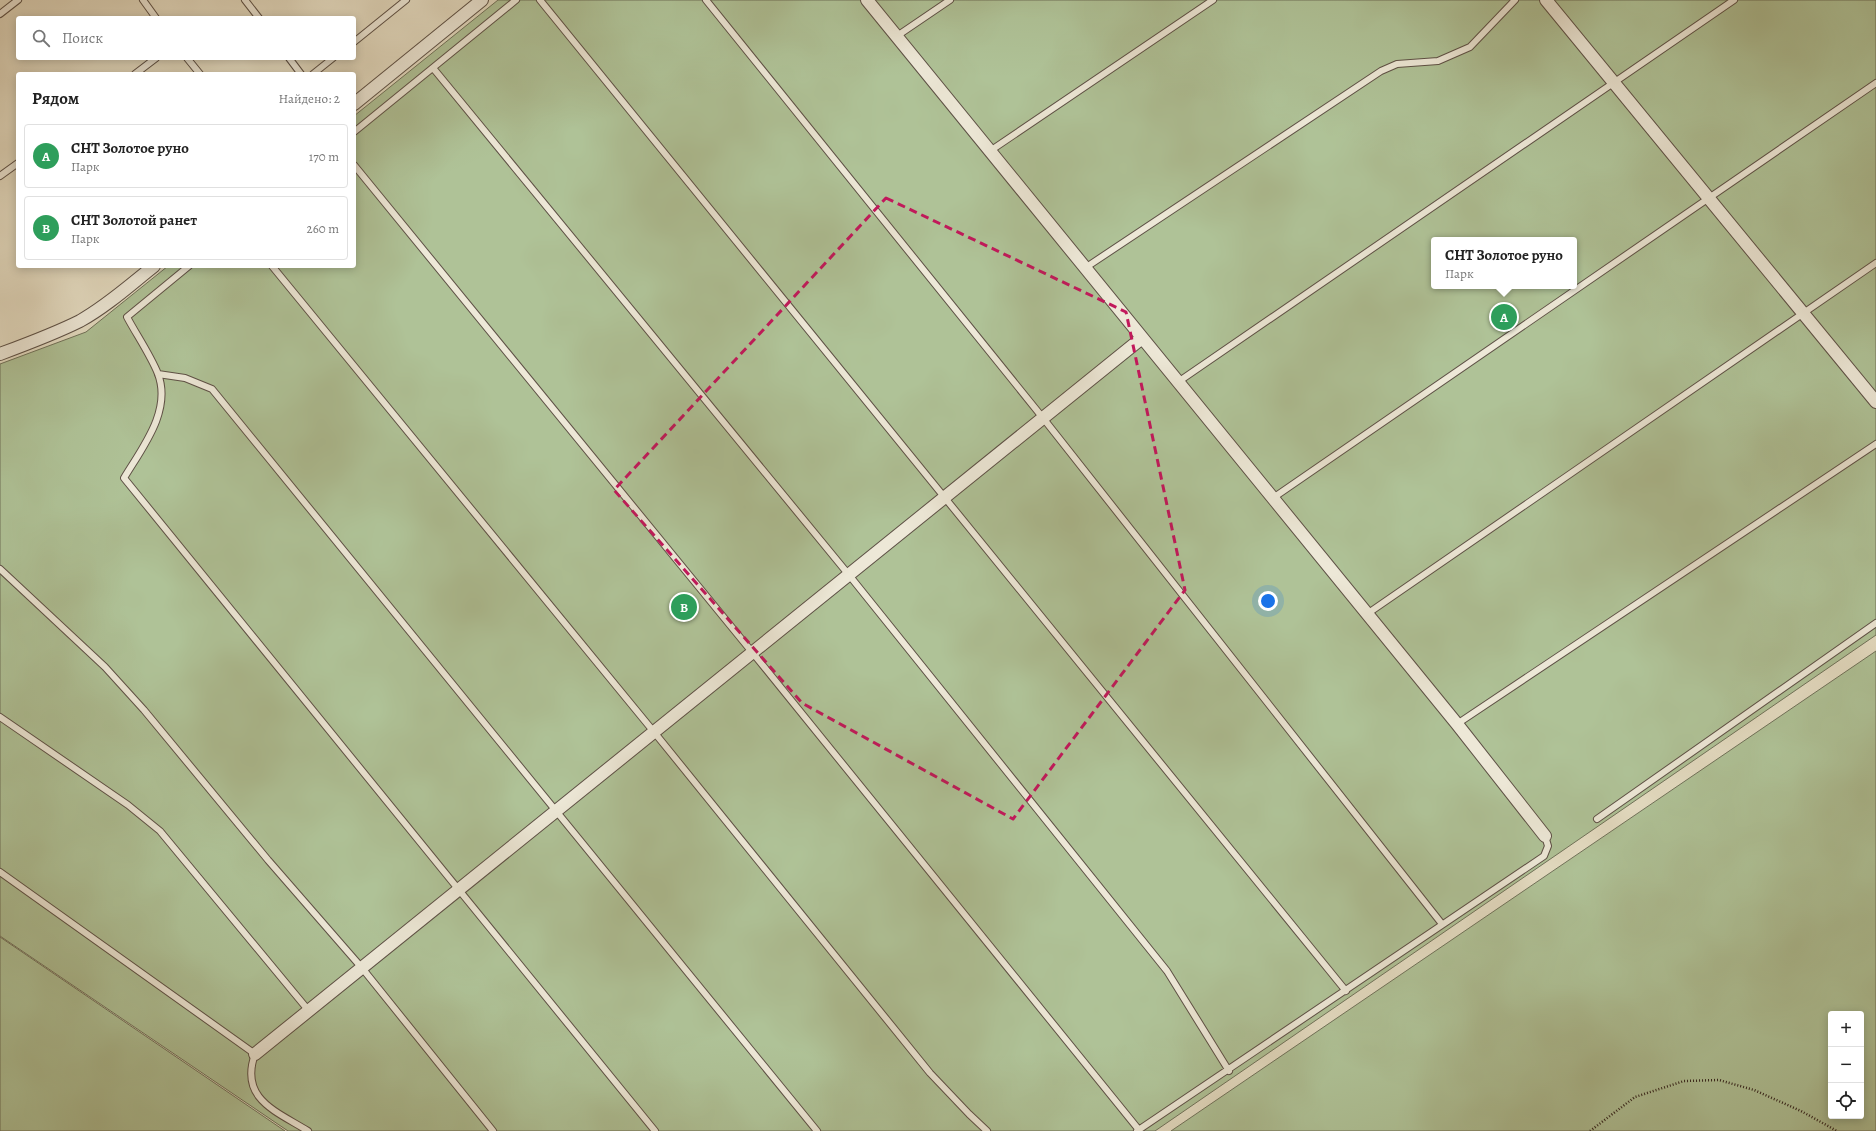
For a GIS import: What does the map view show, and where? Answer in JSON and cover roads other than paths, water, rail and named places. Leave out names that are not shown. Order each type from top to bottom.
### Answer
[{"type":"street","points":[[356,102],[482,0]]},
{"type":"street","points":[[867,0],[1457,724],[1546,836]]},
{"type":"street","points":[[1546,0],[1613,84],[1876,402]]},
{"type":"street","points":[[0,354],[40,339],[81,320],[114,299],[152,268]]},
{"type":"street","points":[[256,1054],[1142,338]]},
{"type":"lane","points":[[0,14],[18,0]]},
{"type":"lane","points":[[142,0],[154,16]]},
{"type":"lane","points":[[245,0],[257,16]]},
{"type":"lane","points":[[356,40],[406,0]]},
{"type":"lane","points":[[356,130],[516,0]]},
{"type":"lane","points":[[540,0],[1346,991]]},
{"type":"lane","points":[[706,0],[1043,418],[1442,924]]},
{"type":"lane","points":[[897,36],[950,0]]},
{"type":"lane","points":[[990,151],[1213,0]]},
{"type":"lane","points":[[1085,268],[1381,71],[1397,64],[1438,61],[1470,47],[1515,0]]},
{"type":"lane","points":[[1178,382],[1734,0]]},
{"type":"lane","points":[[138,72],[153,60]]},
{"type":"lane","points":[[189,60],[198,72]]},
{"type":"lane","points":[[290,60],[300,72]]},
{"type":"lane","points":[[316,72],[330,60]]},
{"type":"lane","points":[[433,68],[849,575],[1167,972],[1229,1070]]},
{"type":"lane","points":[[1273,498],[1876,83]]},
{"type":"lane","points":[[0,176],[16,164]]},
{"type":"lane","points":[[356,167],[752,652],[1138,1130],[1544,856],[1548,846],[1546,836]]},
{"type":"lane","points":[[1367,614],[1876,263]]},
{"type":"lane","points":[[187,268],[126,317],[158,374],[162,392],[159,414],[124,478],[655,1131]]},
{"type":"lane","points":[[274,268],[654,732],[930,1073],[987,1131]]},
{"type":"lane","points":[[158,374],[185,378],[212,389],[817,1131]]},
{"type":"lane","points":[[1457,724],[1876,444]]},
{"type":"lane","points":[[0,569],[105,667],[139,704],[268,860],[362,968],[493,1131]]},
{"type":"lane","points":[[1597,819],[1876,623]]},
{"type":"lane","points":[[0,718],[128,804],[160,831],[309,1011]]},
{"type":"lane","points":[[0,872],[256,1054],[250,1067],[251,1082],[256,1094],[267,1105],[308,1131]]},
{"type":"place","name":"СНТ Золотое руно","points":[[1504,317]]},
{"type":"place","name":"СНТ Золотой ранет","points":[[684,607]]}]
